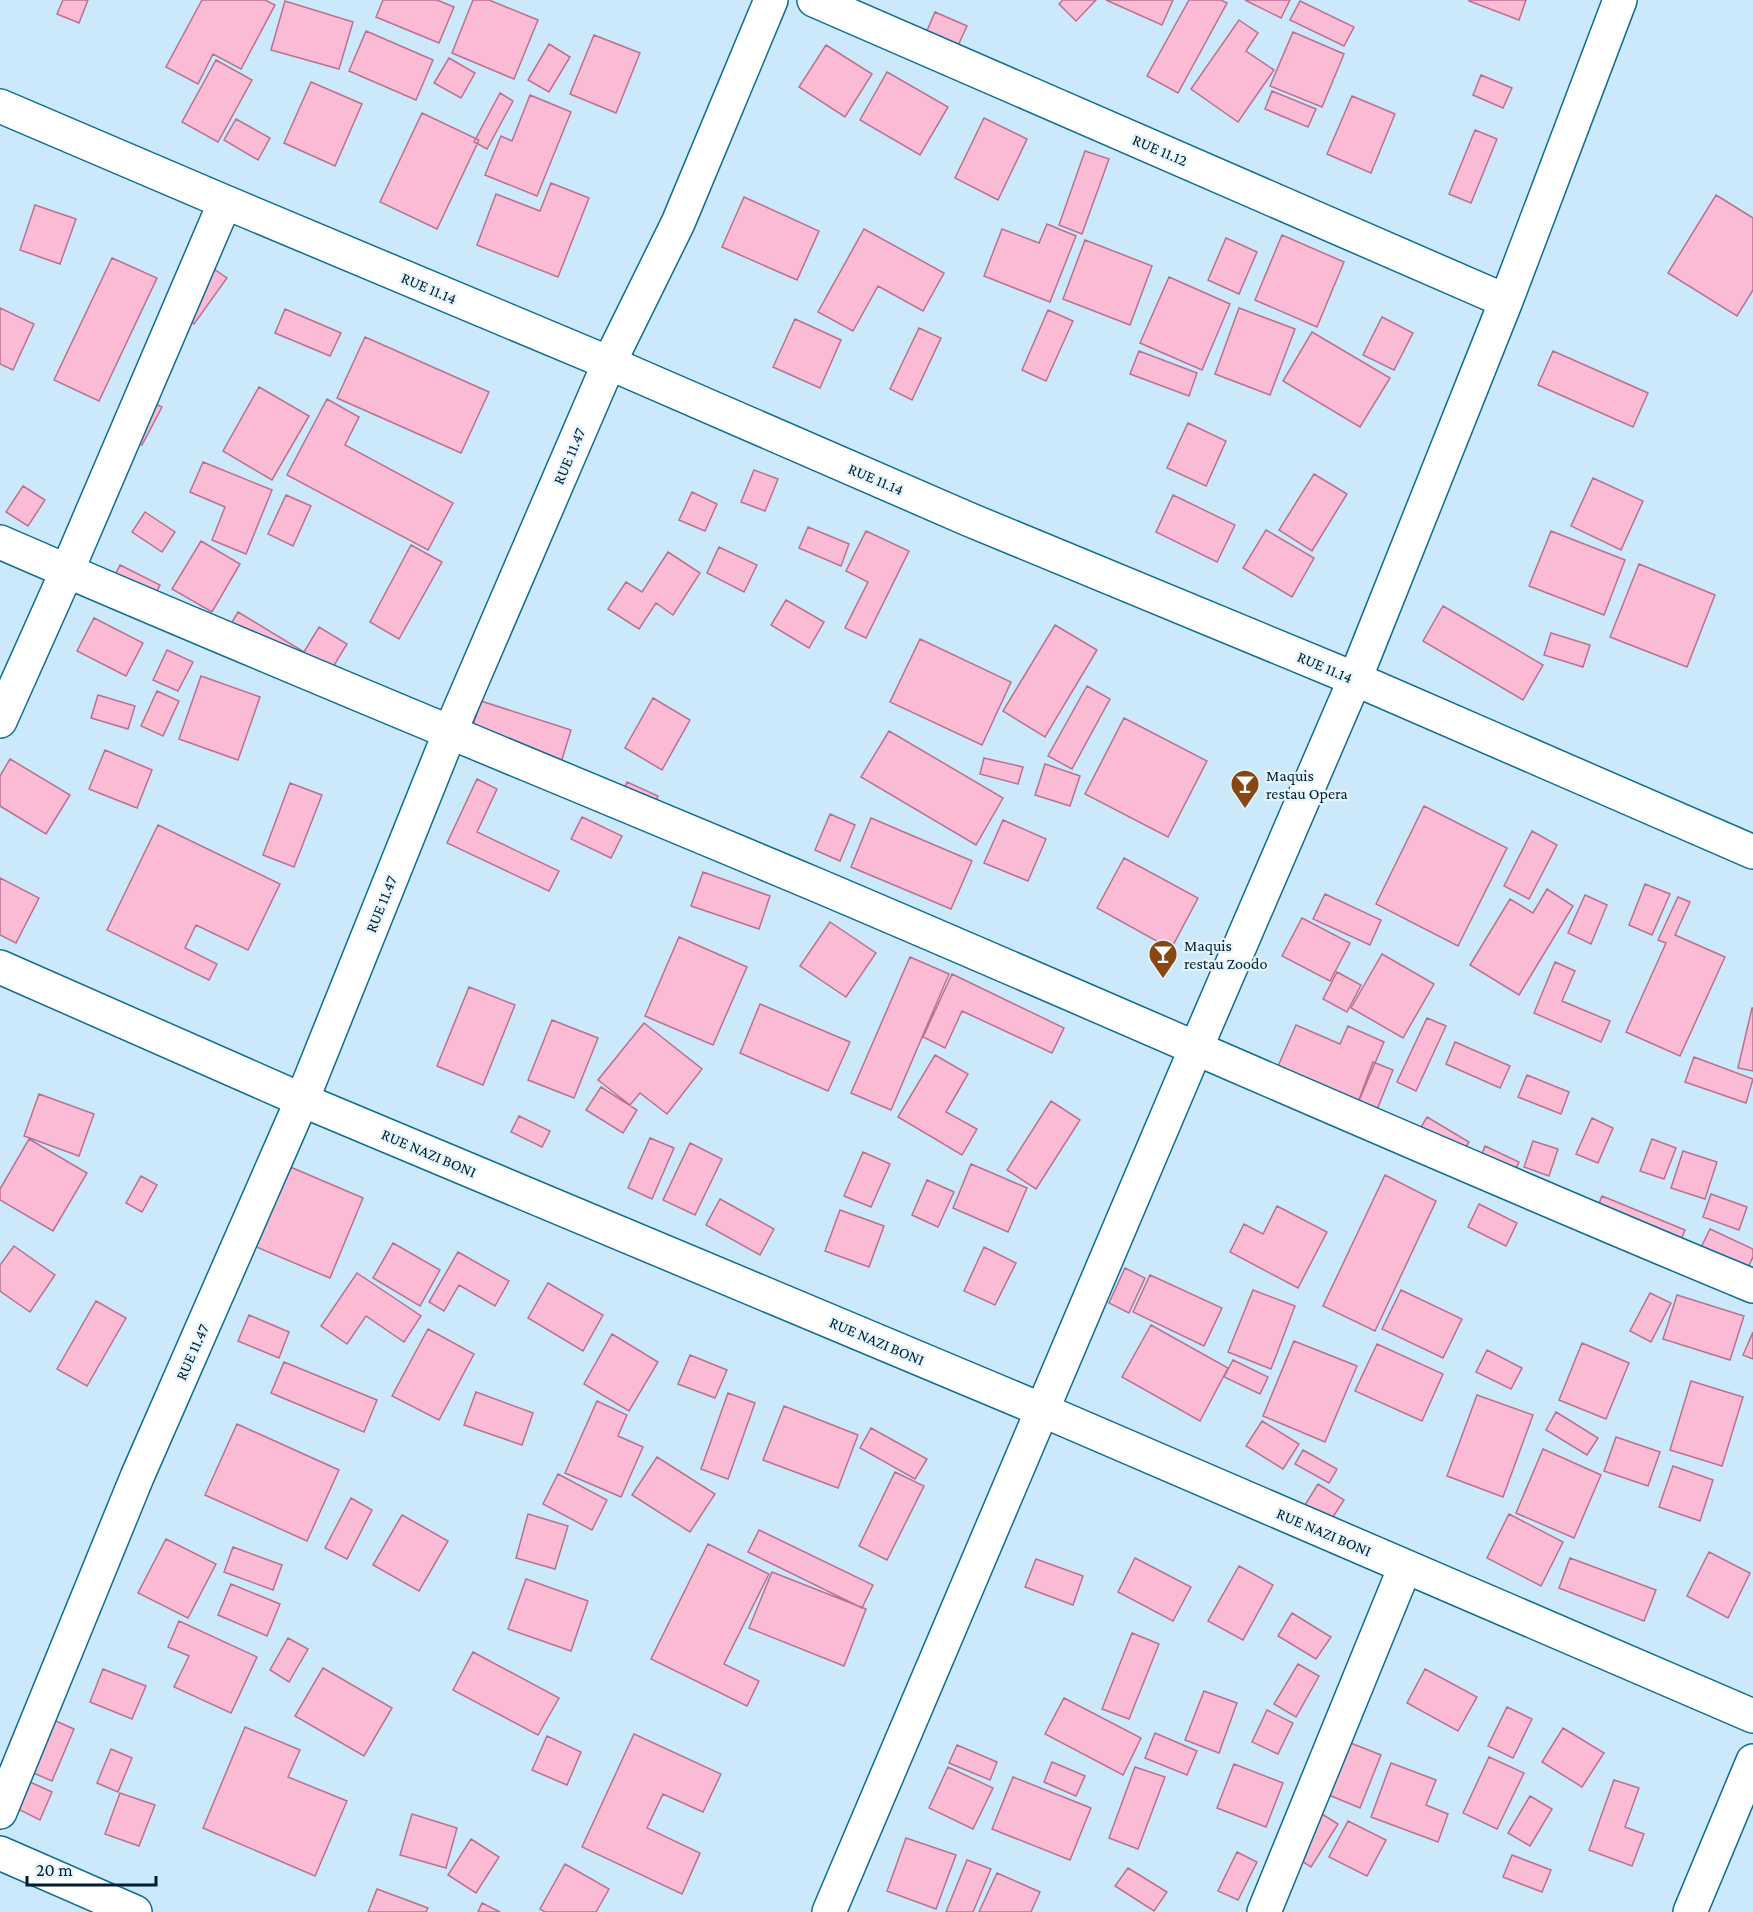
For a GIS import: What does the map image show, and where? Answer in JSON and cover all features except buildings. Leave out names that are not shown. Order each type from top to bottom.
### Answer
[{"type":"street","name":"RUE 11.47","points":[[0,1812],[137,1477],[302,1100],[450,732],[609,363],[678,224],[771,0]]},
{"type":"street","name":"RUE 11.12","points":[[814,0],[1506,301]]},
{"type":"street","points":[[829,1912],[1355,679],[1506,301],[1620,0]]},
{"type":"street","name":"RUE 11.14","points":[[0,106],[609,363],[968,519],[1355,679],[1753,852]]},
{"type":"street","points":[[0,721],[67,571],[225,202]]},
{"type":"street","points":[[0,542],[1196,1048],[1564,1208],[1753,1286]]},
{"type":"street","name":"RUE NAZI BONI","points":[[0,967],[302,1100],[1042,1410],[1753,1716]]},
{"type":"street","points":[[1264,1912],[1405,1567]]},
{"type":"street","points":[[1690,1912],[1753,1761]]},
{"type":"street","points":[[0,1853],[135,1912]]},
{"type":"place","name":"Maquis restau Opera","points":[[1245,810]]},
{"type":"place","name":"Maquis restau Zoodo","points":[[1163,980]]}]
